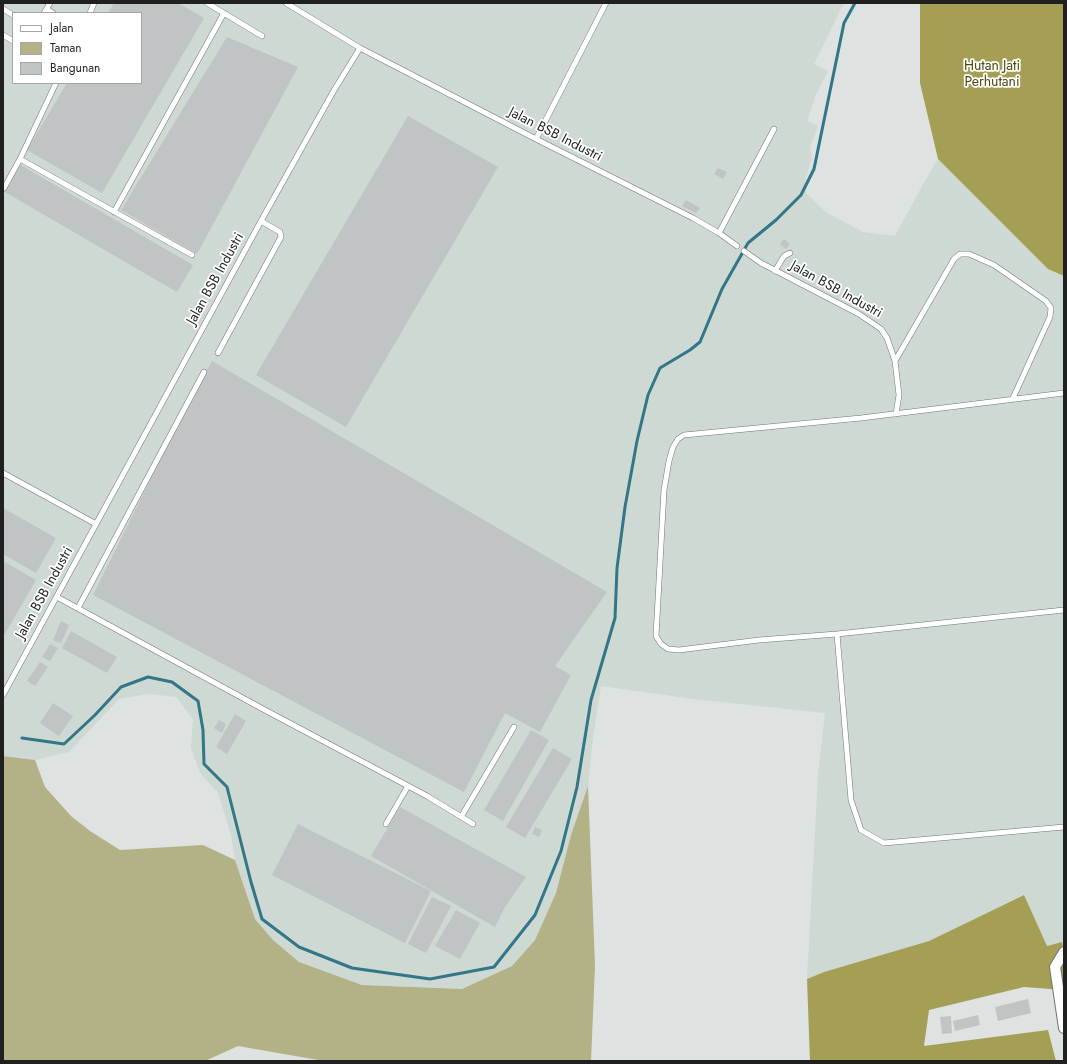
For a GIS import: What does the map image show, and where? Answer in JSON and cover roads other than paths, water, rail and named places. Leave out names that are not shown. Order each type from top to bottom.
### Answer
[{"type":"street","points":[[1064,952],[1055,967],[1064,1028]]},
{"type":"lane","points":[[46,11],[50,3]]},
{"type":"lane","points":[[207,3],[262,36]]},
{"type":"lane","name":"Jalan BSB Industri","points":[[286,3],[360,48],[719,233],[737,246]]},
{"type":"lane","points":[[536,139],[606,3]]},
{"type":"lane","points":[[3,10],[12,14]]},
{"type":"lane","points":[[114,212],[224,13]]},
{"type":"lane","points":[[3,35],[12,40]]},
{"type":"lane","name":"Jalan BSB Industri","points":[[3,695],[261,221],[333,92],[360,48]]},
{"type":"lane","points":[[4,188],[20,159],[56,84]]},
{"type":"lane","points":[[719,233],[774,129]]},
{"type":"lane","points":[[20,159],[192,255]]},
{"type":"lane","points":[[218,354],[281,237],[280,232],[261,221]]},
{"type":"lane","name":"Jalan BSB Industri","points":[[744,251],[775,271],[859,314],[881,329],[887,338],[895,361],[899,395],[896,414]]},
{"type":"lane","points":[[775,271],[784,256],[790,253]]},
{"type":"lane","points":[[895,361],[954,259],[960,254],[969,254],[994,265],[1046,301],[1050,308],[1050,317],[1013,398]]},
{"type":"lane","points":[[78,608],[204,372]]},
{"type":"lane","points":[[1064,393],[1013,398],[896,414],[684,435],[678,439],[673,447],[664,490],[656,636],[658,640],[668,649],[679,650],[759,640],[837,634],[1064,610]]},
{"type":"lane","points":[[3,473],[96,524]]},
{"type":"lane","points":[[57,596],[427,796],[473,824]]},
{"type":"lane","points":[[837,634],[851,800],[861,830],[884,843],[1064,827]]},
{"type":"lane","points":[[461,817],[514,727]]},
{"type":"lane","points":[[386,824],[408,786]]},
{"type":"waterway","points":[[22,738],[64,744],[95,715],[121,687],[148,677],[172,682],[198,701],[203,730],[204,764],[227,787],[262,919],[299,947],[352,968],[430,979],[494,967],[535,915],[561,851],[577,787],[591,700],[615,618],[617,568],[625,507],[637,441],[648,395],[660,368],[690,350],[700,342],[722,289],[748,243],[776,220],[801,195],[814,169],[844,23],[855,3]]},
{"type":"park label","name":"Hutan Jati Perhutani","points":[[992,76]]}]
